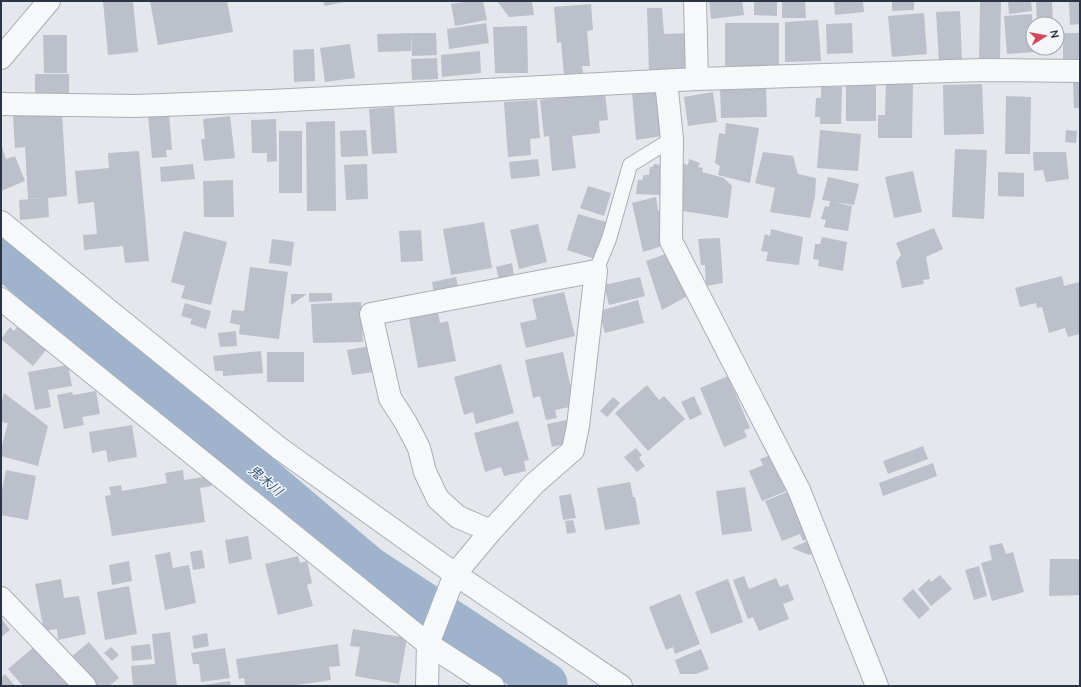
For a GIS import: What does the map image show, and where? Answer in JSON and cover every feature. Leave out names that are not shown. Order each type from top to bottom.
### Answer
[{"type":"street","points":[[1,58],[49,1]]},
{"type":"street","points":[[695,1],[697,79]]},
{"type":"street","points":[[1,104],[134,106],[271,101],[666,82],[697,79],[982,70],[1080,71]]},
{"type":"street","points":[[666,82],[672,139],[671,241],[799,490],[878,686]]},
{"type":"street","points":[[1,222],[279,448],[455,574],[621,686]]},
{"type":"street","points":[[427,686],[428,644],[455,574],[491,531],[534,484],[573,450],[578,426],[596,271],[371,314],[390,398],[406,423],[419,448],[425,472],[438,499],[458,518],[491,531]]},
{"type":"street","points":[[1,299],[428,644],[493,686]]},
{"type":"street","points":[[1,598],[85,686]]},
{"type":"lane","points":[[596,271],[609,239],[630,165],[672,139]]},
{"type":"building","points":[[103,1],[133,1],[138,52],[108,55]]},
{"type":"building","points":[[150,1],[227,1],[233,32],[158,45]]},
{"type":"building","points":[[323,1],[344,1],[344,2],[325,6]]},
{"type":"building","points":[[483,1],[487,20],[455,26],[451,4]]},
{"type":"building","points":[[497,1],[532,1],[534,15],[509,17]]},
{"type":"building","points":[[709,1],[742,1],[744,15],[711,19]]},
{"type":"building","points":[[754,1],[777,1],[777,16],[754,15]]},
{"type":"building","points":[[834,1],[863,1],[864,12],[835,15]]},
{"type":"building","points":[[892,1],[914,1],[914,10],[892,11]]},
{"type":"building","points":[[1008,1],[1031,1],[1032,11],[1009,14]]},
{"type":"building","points":[[1036,1],[1052,1],[1053,16],[1037,16]]},
{"type":"building","points":[[1080,1],[1080,24],[1070,25],[1069,2]]},
{"type":"building","points":[[782,2],[805,2],[806,18],[782,18]]},
{"type":"building","points":[[980,2],[1001,2],[1000,60],[979,60]]},
{"type":"building","points":[[591,4],[593,30],[587,31],[590,66],[582,66],[583,73],[564,75],[561,42],[557,43],[554,7]]},
{"type":"building","points":[[647,8],[662,8],[664,34],[691,33],[692,71],[649,73]]},
{"type":"building","points":[[960,11],[962,61],[939,62],[936,12]]},
{"type":"building","points":[[924,13],[927,54],[892,57],[888,16]]},
{"type":"building","points":[[1032,14],[1032,16],[1025,16],[1025,53],[1007,54],[1004,16]]},
{"type":"building","points":[[818,20],[821,61],[785,62],[785,22]]},
{"type":"building","points":[[486,23],[489,43],[449,49],[447,29]]},
{"type":"building","points":[[725,23],[779,23],[779,66],[725,66]]},
{"type":"building","points":[[852,23],[853,53],[827,54],[826,24]]},
{"type":"building","points":[[527,26],[528,73],[495,73],[493,27]]},
{"type":"building","points":[[411,33],[411,51],[378,52],[377,34]]},
{"type":"building","points":[[411,33],[436,33],[437,55],[412,56]]},
{"type":"building","points":[[1065,33],[1080,33],[1080,60],[1063,60],[1063,56],[1065,56]]},
{"type":"building","points":[[43,35],[67,35],[67,73],[44,73]]},
{"type":"building","points":[[350,44],[355,78],[325,82],[320,48]]},
{"type":"building","points":[[314,49],[315,81],[294,82],[293,50]]},
{"type":"building","points":[[480,51],[481,73],[442,77],[441,55]]},
{"type":"building","points":[[437,58],[438,79],[412,80],[411,59]]},
{"type":"building","points":[[35,74],[69,74],[69,94],[35,93]]},
{"type":"building","points":[[846,82],[876,82],[876,121],[846,121]]},
{"type":"building","points":[[1073,82],[1080,82],[1080,108],[1074,108]]},
{"type":"building","points":[[886,83],[913,83],[912,138],[878,138],[878,115],[885,115]]},
{"type":"building","points":[[982,84],[984,134],[944,135],[943,85]]},
{"type":"building","points":[[766,87],[767,117],[721,118],[720,88]]},
{"type":"building","points":[[821,87],[842,87],[841,124],[820,124],[820,117],[815,117],[816,98],[821,98]]},
{"type":"building","points":[[663,88],[662,136],[636,140],[632,92]]},
{"type":"building","points":[[713,92],[717,122],[688,126],[684,97]]},
{"type":"building","points":[[605,93],[608,120],[599,121],[600,133],[572,136],[576,168],[552,171],[549,136],[544,137],[540,100]]},
{"type":"building","points":[[1006,96],[1031,97],[1030,154],[1005,154]]},
{"type":"building","points":[[537,100],[540,138],[530,139],[531,155],[508,157],[504,102]]},
{"type":"building","points":[[394,107],[397,153],[372,154],[369,109]]},
{"type":"building","points":[[62,113],[67,196],[48,198],[49,217],[20,220],[19,200],[43,198],[28,199],[25,147],[15,148],[13,116]]},
{"type":"building","points":[[169,113],[172,150],[166,150],[167,157],[152,158],[148,115]]},
{"type":"building","points":[[230,116],[235,158],[204,161],[201,139],[205,139],[203,119]]},
{"type":"building","points":[[276,119],[277,161],[267,162],[267,153],[252,153],[251,120]]},
{"type":"building","points":[[335,121],[336,211],[307,211],[306,122]]},
{"type":"building","points":[[726,123],[759,128],[750,183],[718,175],[720,166],[715,163],[719,133],[725,134]]},
{"type":"building","points":[[366,130],[368,156],[341,157],[340,131]]},
{"type":"building","points":[[820,130],[861,134],[858,171],[817,168]]},
{"type":"building","points":[[1066,130],[1077,131],[1076,143],[1065,142]]},
{"type":"building","points":[[279,131],[302,131],[302,193],[279,193]]},
{"type":"building","points":[[1,144],[6,159],[15,156],[25,181],[1,191]]},
{"type":"building","points":[[955,149],[987,150],[984,219],[952,217]]},
{"type":"building","points":[[139,151],[149,261],[125,263],[123,246],[84,250],[83,235],[97,234],[94,202],[78,204],[75,171],[109,168],[108,153]]},
{"type":"building","points":[[763,152],[793,156],[798,174],[816,178],[815,197],[810,218],[770,212],[775,188],[755,183]]},
{"type":"building","points":[[1033,152],[1066,152],[1069,179],[1046,182],[1043,170],[1034,171]]},
{"type":"building","points":[[538,159],[540,176],[511,179],[509,162]]},
{"type":"building","points":[[689,159],[700,163],[698,167],[703,168],[702,172],[724,178],[732,186],[728,218],[676,210],[679,162],[688,165]]},
{"type":"building","points":[[193,164],[195,179],[161,182],[160,167]]},
{"type":"building","points":[[367,164],[368,199],[346,200],[344,165]]},
{"type":"building","points":[[654,164],[665,165],[661,195],[636,194],[638,180],[642,180],[644,175],[649,175],[650,167],[653,167]]},
{"type":"building","points":[[913,171],[922,212],[894,218],[885,177]]},
{"type":"building","points":[[998,172],[1024,173],[1024,197],[998,196]]},
{"type":"building","points":[[828,177],[859,184],[854,205],[833,202],[852,206],[848,231],[824,227],[826,220],[821,219],[825,206],[829,207],[830,201],[822,200]]},
{"type":"building","points":[[233,180],[234,217],[204,217],[203,181]]},
{"type":"building","points":[[588,186],[611,193],[604,216],[580,208]]},
{"type":"building","points":[[656,197],[658,211],[664,210],[666,245],[643,252],[632,203]]},
{"type":"building","points":[[578,214],[606,222],[595,259],[567,250]]},
{"type":"building","points":[[484,222],[492,268],[451,275],[443,229]]},
{"type":"building","points":[[538,224],[547,262],[519,269],[510,230]]},
{"type":"building","points":[[934,228],[943,249],[926,257],[930,279],[923,280],[924,284],[902,288],[896,262],[901,255],[896,243]]},
{"type":"building","points":[[771,229],[803,237],[799,265],[766,261],[768,252],[761,251],[765,234],[770,236]]},
{"type":"building","points":[[421,230],[423,261],[401,262],[399,231]]},
{"type":"building","points":[[184,231],[227,242],[211,305],[181,298],[185,286],[171,282]]},
{"type":"building","points":[[822,237],[847,242],[843,271],[818,266],[819,260],[813,259],[815,244],[820,244]]},
{"type":"building","points":[[720,238],[723,283],[706,286],[705,265],[701,265],[698,239]]},
{"type":"building","points":[[272,239],[294,242],[291,266],[269,263]]},
{"type":"building","points":[[671,252],[691,294],[662,310],[646,261]]},
{"type":"building","points":[[512,263],[514,276],[499,279],[496,267]]},
{"type":"building","points":[[250,267],[288,272],[279,339],[239,334],[240,325],[230,323],[232,310],[244,311]]},
{"type":"building","points":[[1062,276],[1064,286],[1079,282],[1080,286],[1080,334],[1068,337],[1065,328],[1049,333],[1042,307],[1037,308],[1036,303],[1020,307],[1015,288]]},
{"type":"building","points":[[456,277],[458,287],[434,293],[432,282]]},
{"type":"building","points":[[640,277],[645,296],[609,305],[604,285]]},
{"type":"building","points":[[564,292],[575,336],[526,348],[520,323],[537,319],[532,299]]},
{"type":"building","points":[[309,293],[332,293],[332,301],[309,302]]},
{"type":"building","points":[[291,294],[307,294],[291,305]]},
{"type":"building","points":[[638,300],[644,323],[605,333],[599,311]]},
{"type":"building","points":[[361,302],[363,342],[313,343],[311,304]]},
{"type":"building","points":[[185,303],[211,311],[206,329],[190,324],[192,319],[181,316]]},
{"type":"building","points":[[438,312],[440,323],[448,321],[456,361],[418,368],[409,318]]},
{"type":"building","points":[[18,326],[46,350],[33,366],[1,339],[10,327],[14,331]]},
{"type":"building","points":[[236,331],[237,346],[220,347],[218,333]]},
{"type":"building","points":[[370,346],[374,372],[352,375],[347,350]]},
{"type":"building","points":[[261,351],[263,373],[223,376],[223,371],[215,371],[213,356]]},
{"type":"building","points":[[267,352],[304,352],[304,382],[267,382]]},
{"type":"building","points":[[563,352],[575,406],[555,410],[557,418],[546,420],[540,396],[533,398],[525,360]]},
{"type":"building","points":[[501,364],[514,413],[476,424],[473,412],[464,415],[454,377]]},
{"type":"building","points":[[68,365],[72,386],[48,390],[51,407],[35,410],[28,372]]},
{"type":"building","points":[[728,376],[750,428],[744,430],[747,437],[724,447],[700,388]]},
{"type":"building","points":[[647,385],[659,400],[664,396],[685,419],[648,451],[615,413]]},
{"type":"building","points":[[96,391],[100,414],[82,417],[84,425],[64,429],[57,395],[72,392],[73,395]]},
{"type":"building","points":[[4,393],[48,426],[38,466],[1,456],[1,449],[8,423],[1,422],[1,405]]},
{"type":"building","points":[[694,396],[702,414],[690,420],[681,402]]},
{"type":"building","points":[[613,397],[620,403],[607,417],[600,411]]},
{"type":"building","points":[[567,420],[572,442],[552,447],[547,424]]},
{"type":"building","points":[[518,421],[529,460],[524,461],[526,471],[504,476],[501,467],[485,472],[474,433]]},
{"type":"building","points":[[132,425],[137,457],[108,462],[106,450],[92,453],[89,432]]},
{"type":"building","points":[[923,446],[928,459],[888,474],[883,461]]},
{"type":"building","points":[[636,448],[642,455],[639,458],[645,466],[637,472],[624,457]]},
{"type":"building","points":[[776,453],[791,489],[762,501],[749,471],[763,465],[760,459]]},
{"type":"building","points":[[933,463],[937,476],[883,496],[879,483]]},
{"type":"building","points":[[6,470],[36,476],[28,520],[1,515],[1,495]]},
{"type":"building","points":[[183,470],[184,480],[210,476],[212,486],[200,488],[205,522],[112,536],[105,496],[111,495],[109,487],[121,485],[122,491],[167,483],[165,473]]},
{"type":"building","points":[[630,482],[633,497],[635,497],[640,524],[605,530],[597,488]]},
{"type":"building","points":[[745,487],[752,531],[722,535],[716,491]]},
{"type":"building","points":[[792,490],[812,537],[803,541],[800,534],[782,541],[765,501]]},
{"type":"building","points":[[571,494],[576,518],[563,520],[559,496]]},
{"type":"building","points":[[573,520],[576,532],[567,534],[565,521]]},
{"type":"building","points":[[248,536],[252,559],[229,564],[225,540]]},
{"type":"building","points":[[814,538],[820,550],[809,555],[792,548]]},
{"type":"building","points":[[1002,543],[1006,554],[1013,552],[1024,592],[992,601],[981,563],[992,560],[989,546]]},
{"type":"building","points":[[202,550],[205,568],[193,570],[190,552]]},
{"type":"building","points":[[170,552],[173,568],[189,565],[196,603],[165,610],[155,555]]},
{"type":"building","points":[[298,556],[300,563],[307,561],[312,583],[307,585],[313,606],[278,615],[265,564]]},
{"type":"building","points":[[1050,559],[1080,559],[1080,595],[1049,596]]},
{"type":"building","points":[[129,561],[132,581],[112,585],[109,565]]},
{"type":"building","points":[[979,566],[987,596],[974,600],[965,570]]},
{"type":"building","points":[[940,575],[952,589],[931,606],[918,589],[929,579],[931,582]]},
{"type":"building","points":[[744,576],[749,589],[776,578],[780,587],[788,584],[794,600],[783,604],[789,619],[759,631],[753,617],[748,619],[733,580]]},
{"type":"building","points":[[61,579],[64,598],[79,596],[86,634],[58,640],[57,629],[44,631],[35,584]]},
{"type":"building","points":[[728,579],[743,622],[711,634],[695,592]]},
{"type":"building","points":[[129,586],[137,634],[105,640],[97,592]]},
{"type":"building","points":[[913,589],[930,609],[919,619],[902,599]]},
{"type":"building","points":[[680,594],[700,644],[675,654],[673,647],[666,650],[649,607]]},
{"type":"building","points":[[1,618],[10,630],[1,637]]},
{"type":"building","points":[[353,629],[407,638],[399,684],[355,676],[360,647],[350,646]]},
{"type":"building","points":[[170,632],[177,686],[133,686],[131,666],[155,664],[152,634]]},
{"type":"building","points":[[207,633],[209,646],[194,649],[192,636]]},
{"type":"building","points":[[89,642],[119,678],[109,686],[93,686],[70,658]]},
{"type":"building","points":[[150,644],[152,659],[132,661],[131,646]]},
{"type":"building","points":[[338,644],[340,666],[329,667],[331,680],[290,686],[245,686],[244,678],[239,679],[236,659]]},
{"type":"building","points":[[35,646],[69,686],[23,686],[8,669]]},
{"type":"building","points":[[111,647],[119,655],[112,661],[104,653]]},
{"type":"building","points":[[225,648],[230,678],[201,682],[199,664],[193,664],[191,653]]},
{"type":"building","points":[[701,649],[709,669],[696,674],[680,674],[675,660]]},
{"type":"building","points":[[5,674],[15,686],[1,686],[1,678]]},
{"type":"building","points":[[230,681],[231,686],[203,686],[203,685]]},
{"type":"waterway","name":"鬼木川","points":[[1,255],[368,567],[546,684]]}]
